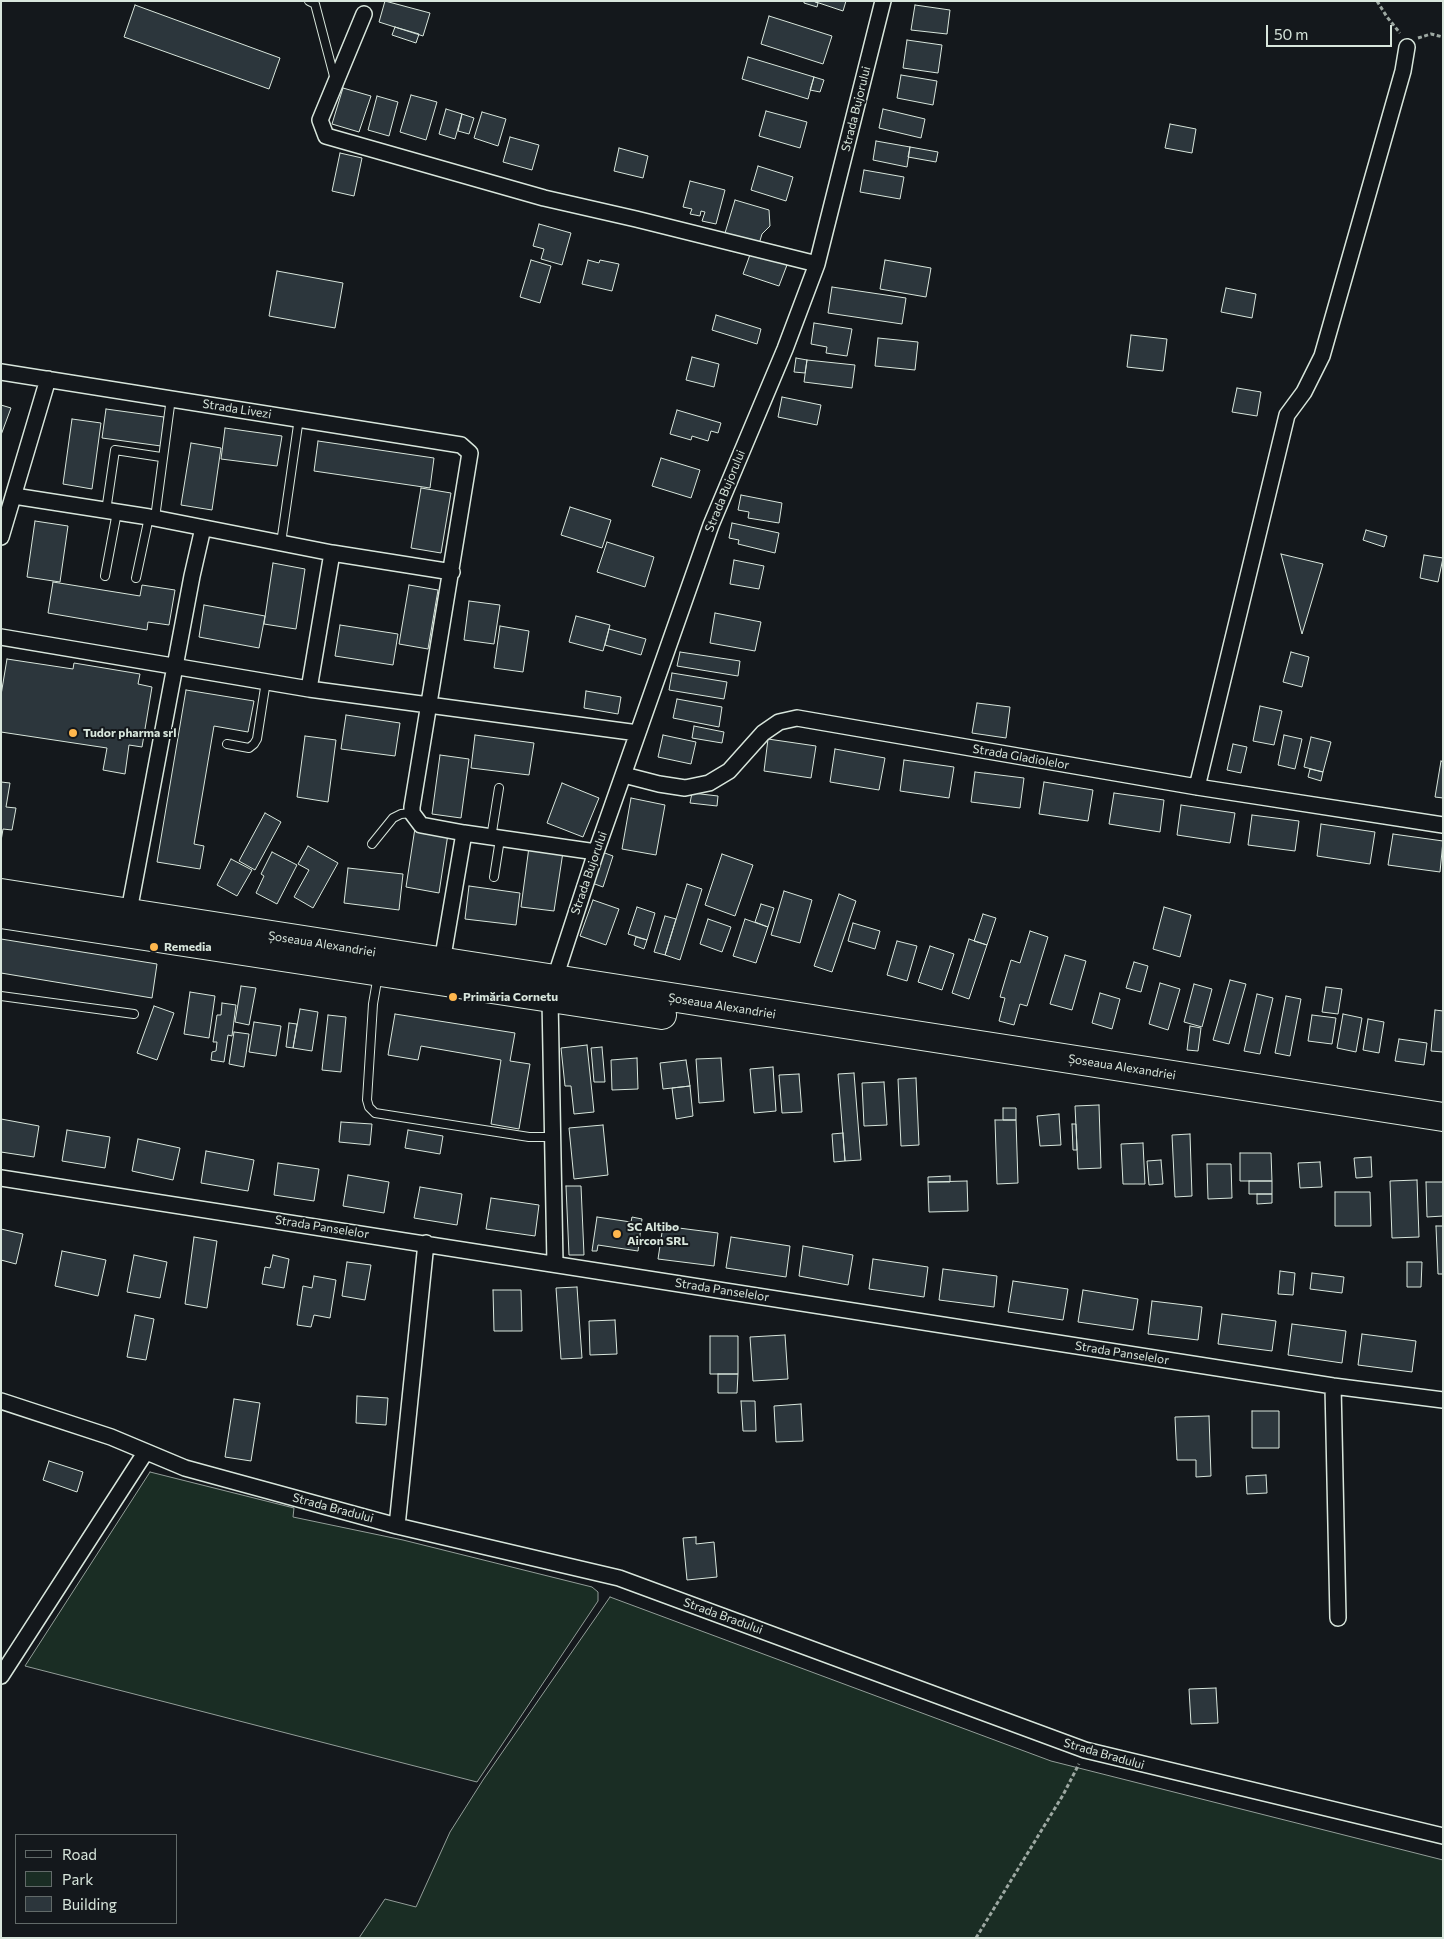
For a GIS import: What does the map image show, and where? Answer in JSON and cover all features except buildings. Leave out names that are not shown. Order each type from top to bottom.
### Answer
[{"type":"highway","name":"Șoseaua Alexandriei","points":[[1,893],[442,962],[552,989],[1443,1133]]},
{"type":"highway","name":"Șoseaua Alexandriei","points":[[1,914],[378,973],[713,1006],[1443,1117]]},
{"type":"street","name":"Strada Bujorului","points":[[555,1264],[552,1137],[552,989],[596,852],[711,525],[785,349],[817,264],[883,1]]},
{"type":"street","points":[[364,14],[320,120],[326,136],[544,198],[817,264]]},
{"type":"street","points":[[1197,787],[1287,415],[1304,392],[1322,356],[1403,71],[1407,46]]},
{"type":"street","name":"Strada Livezi","points":[[1,372],[461,444],[470,453],[452,572]]},
{"type":"street","points":[[1,537],[48,379]]},
{"type":"street","points":[[14,496],[112,511],[281,543],[452,572],[428,704],[412,813],[421,825],[495,838],[596,852]]},
{"type":"street","points":[[129,912],[168,700],[203,528]]},
{"type":"street","points":[[309,689],[332,552]]},
{"type":"street","points":[[1,637],[309,689],[638,733]]},
{"type":"street","name":"Strada Gladiolelor","points":[[624,775],[659,784],[685,788],[708,783],[729,771],[763,734],[780,722],[797,718],[1197,787],[1443,825]]},
{"type":"street","points":[[442,962],[464,833]]},
{"type":"street","name":"Strada Panselelor","points":[[1,1178],[1332,1386],[1443,1400]]},
{"type":"street","points":[[397,1526],[426,1243]]},
{"type":"street","points":[[1332,1386],[1338,1618]]},
{"type":"street","name":"Strada Bradului","points":[[1,1401],[111,1437],[145,1453],[185,1468],[397,1526],[618,1578],[1085,1750],[1443,1836]]},
{"type":"street","points":[[1,1676],[145,1453]]},
{"type":"lane","points":[[315,2],[336,83]]},
{"type":"lane","points":[[136,578],[152,518],[171,398]]},
{"type":"lane","points":[[281,543],[299,418]]},
{"type":"lane","points":[[105,576],[112,511],[115,450],[161,457]]},
{"type":"lane","points":[[227,744],[249,748],[254,744],[257,739],[266,681]]},
{"type":"lane","points":[[494,877],[499,788]]},
{"type":"lane","points":[[372,844],[392,818],[401,814],[412,813]]},
{"type":"lane","points":[[378,973],[373,1004],[367,1100],[369,1108],[375,1113],[529,1137],[552,1137]]},
{"type":"lane","points":[[1,996],[134,1014]]},
{"type":"path","points":[[1378,1],[1386,17],[1404,38],[1407,46],[1418,38],[1431,34],[1443,37]]},
{"type":"path","points":[[976,1938],[1063,1795],[1085,1750]]},
{"type":"green space","points":[[150,1472],[294,1508],[293,1517],[403,1540],[592,1587],[598,1592],[598,1601],[477,1782],[25,1666]]},
{"type":"green space","points":[[610,1597],[1051,1761],[1443,1860],[1443,1938],[359,1938],[385,1899],[416,1907],[450,1832],[483,1780]]},
{"type":"place","name":"Tudor pharma srl","points":[[73,733]]},
{"type":"place","name":"Remedia","points":[[154,947]]},
{"type":"place","name":"Primăria Cornetu","points":[[453,997]]},
{"type":"place","name":"SC Altibo Aircon SRL","points":[[617,1234]]}]
